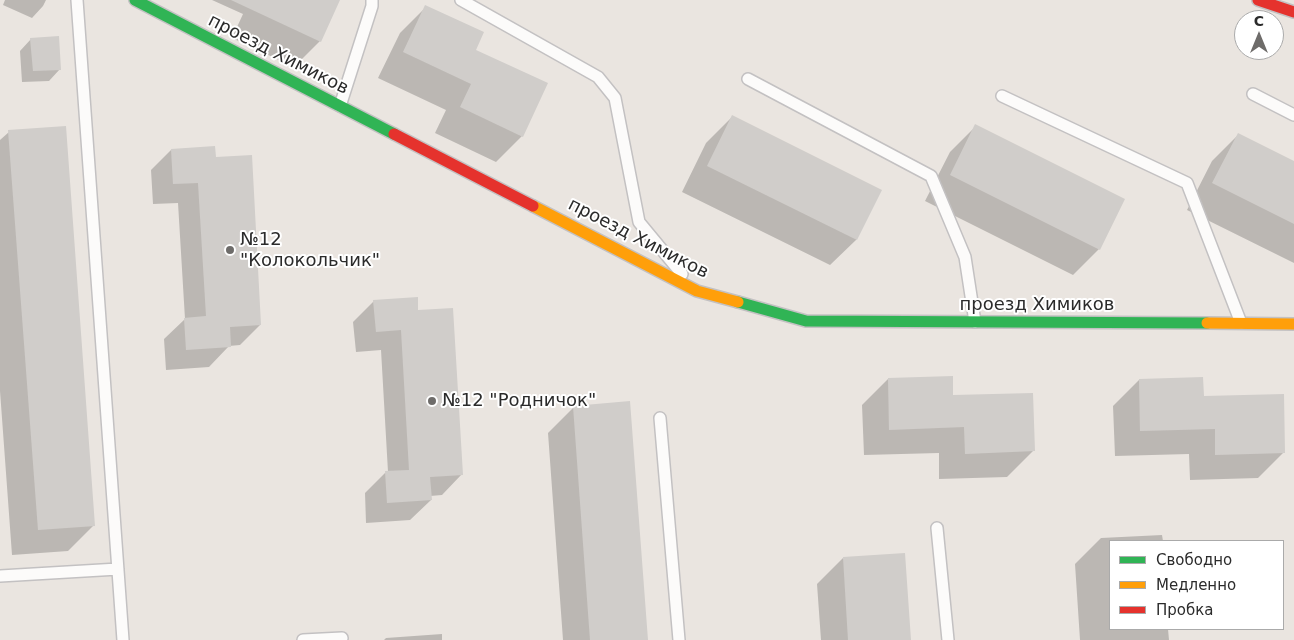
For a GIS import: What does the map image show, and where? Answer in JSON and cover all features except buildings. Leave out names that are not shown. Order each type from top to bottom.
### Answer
[{"type":"street","name":"проезд Химиков","points":[[134,0],[697,291],[806,321],[1294,324]]},
{"type":"street","points":[[1258,0],[1294,12]]},
{"type":"lane","points":[[77,0],[123,640]]},
{"type":"lane","points":[[340,106],[372,6],[372,0]]},
{"type":"lane","points":[[461,0],[598,77],[615,98],[639,222],[697,291]]},
{"type":"lane","points":[[748,79],[931,176],[965,257],[975,322]]},
{"type":"lane","points":[[1253,94],[1294,115]]},
{"type":"lane","points":[[1002,96],[1187,183],[1241,323]]},
{"type":"lane","points":[[660,418],[679,640]]},
{"type":"lane","points":[[938,528],[948,640]]},
{"type":"lane","points":[[0,576],[118,569]]},
{"type":"lane","points":[[304,640],[342,638]]},
{"type":"traffic: fast","points":[[135,0],[394,134]]},
{"type":"traffic: fast","points":[[738,302],[806,321],[1207,323]]},
{"type":"traffic: slow","points":[[533,206],[697,291],[738,302]]},
{"type":"traffic: slow","points":[[1207,323],[1294,324]]},
{"type":"traffic: jam","points":[[1258,0],[1294,12]]},
{"type":"traffic: jam","points":[[394,134],[533,206]]},
{"type":"place","name":"№12 \"Колокольчик\"","points":[[230,250]]},
{"type":"place","name":"№12 \"Родничок\"","points":[[432,401]]}]
